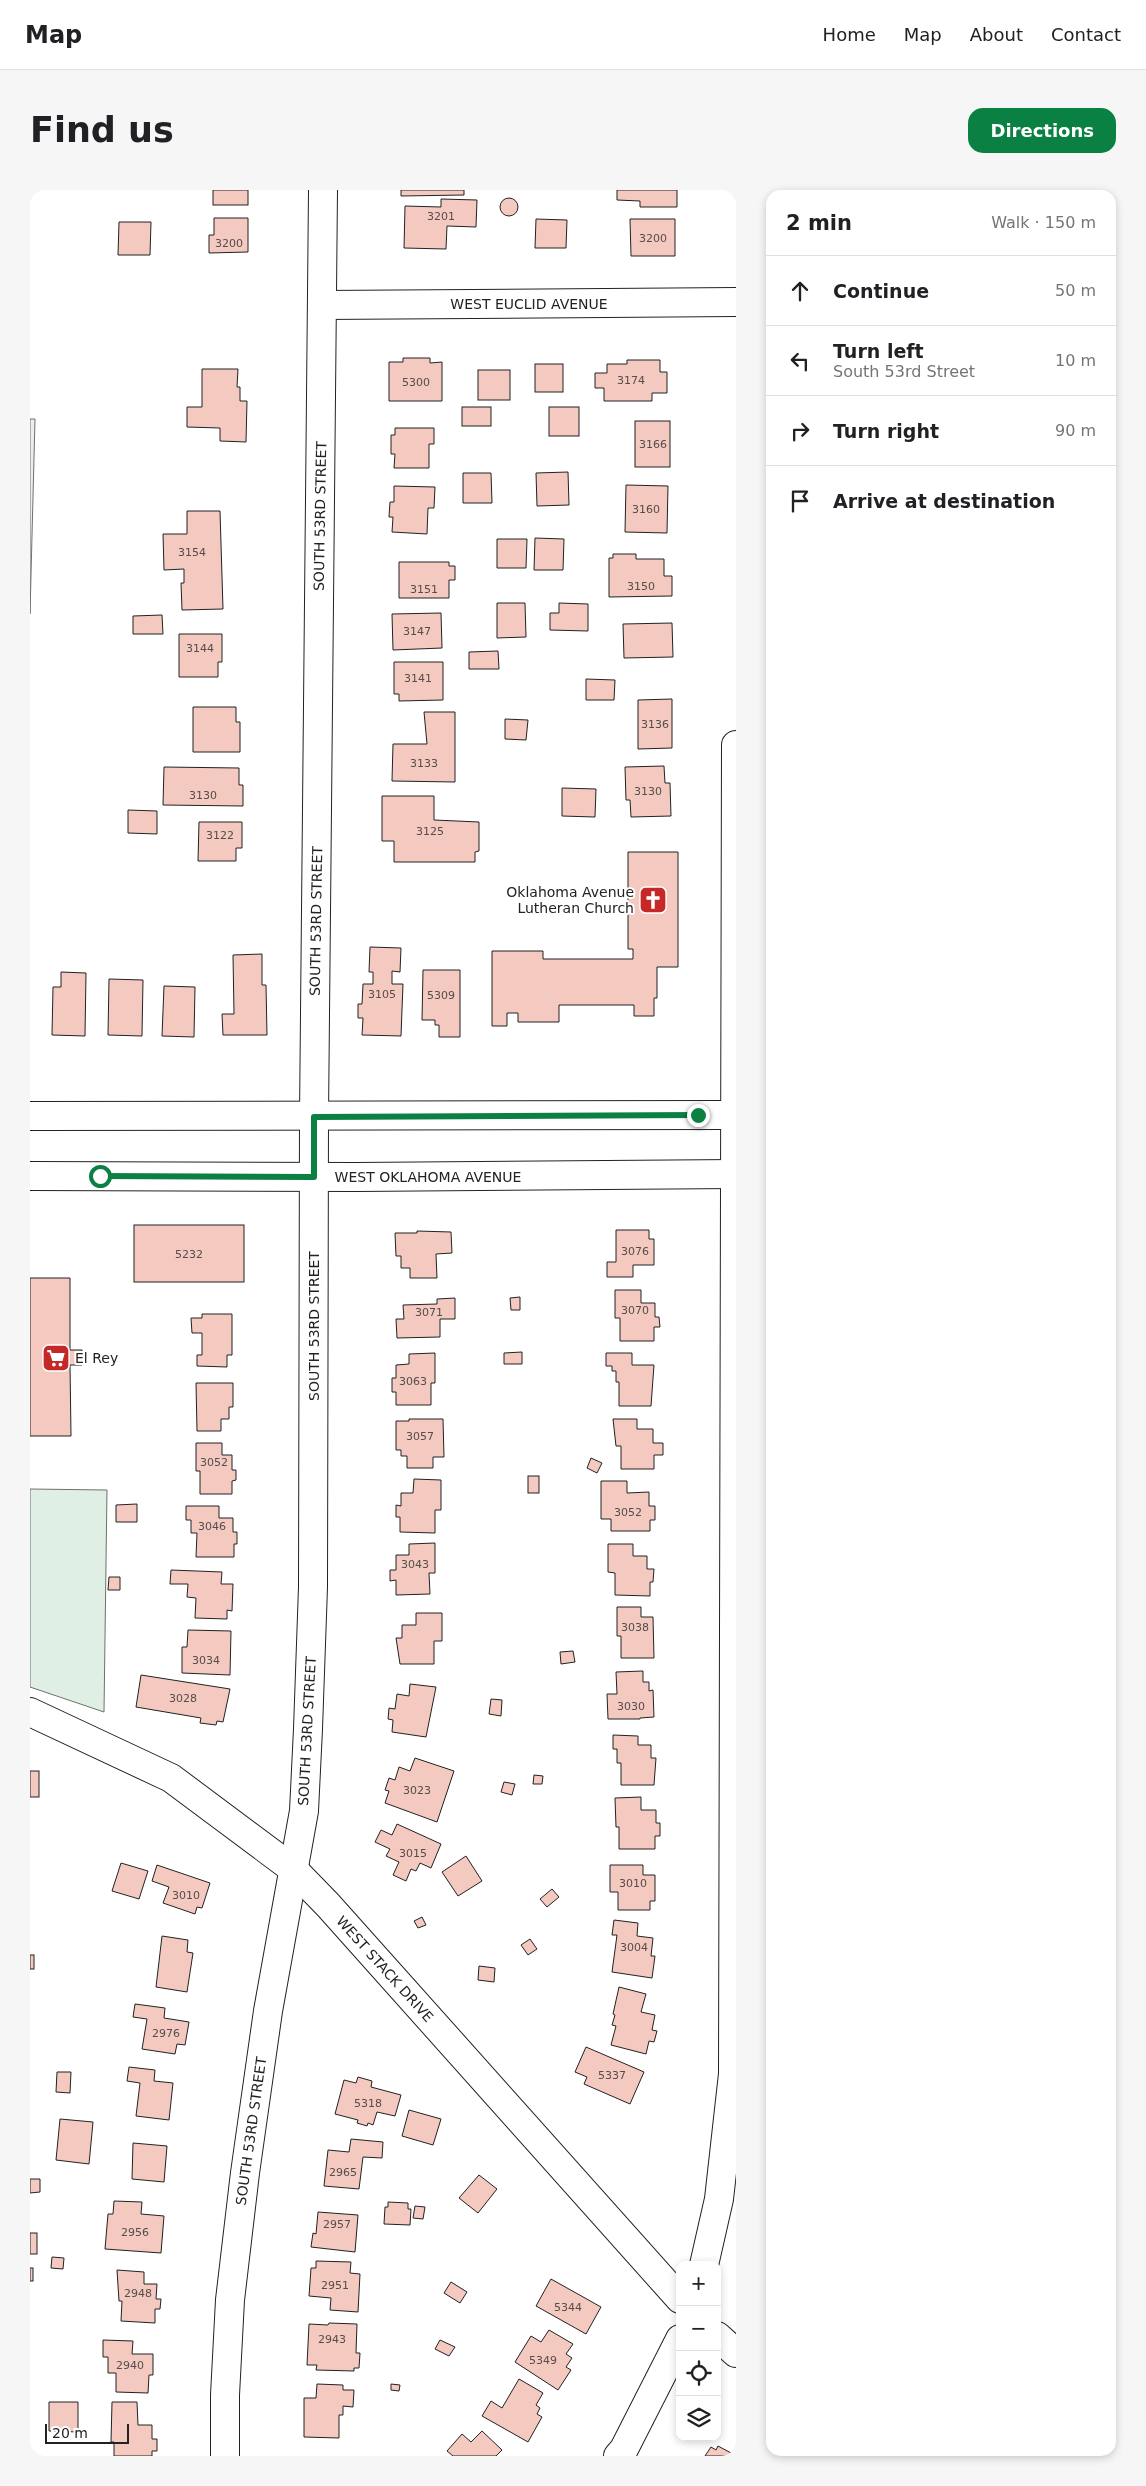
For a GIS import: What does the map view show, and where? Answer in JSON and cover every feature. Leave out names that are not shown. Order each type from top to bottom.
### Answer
[{"type":"street","name":"SOUTH 53RD STREET","points":[[224,2456],[224,2395],[230,2300],[245,2173],[268,2011],[304,1811],[313,1587],[314,1117],[324,190]]},
{"type":"street","name":"WEST EUCLID AVENUE","points":[[322,305],[736,302]]},
{"type":"street","points":[[705,2261],[718,2199],[734,2074],[736,745]]},
{"type":"street","points":[[30,1116],[735,1115]]},
{"type":"street","name":"WEST OKLAHOMA AVENUE","points":[[30,1176],[314,1177],[735,1174]]},
{"type":"street","name":"WEST STACK DRIVE","points":[[30,1712],[171,1778],[293,1869],[341,1920],[676,2296]]},
{"type":"street","points":[[721,2340],[736,2353]]},
{"type":"street","points":[[618,2456],[624,2449],[676,2347]]},
{"type":"green space","points":[[30,1489],[107,1490],[104,1712],[30,1687]]},
{"type":"shaded area","points":[[30,419],[35,419],[30,614]]},
{"type":"building","points":[[213,190],[248,190],[248,205],[213,205]]},
{"type":"building","points":[[401,190],[464,190],[464,195],[401,196]]},
{"type":"building","points":[[617,190],[677,190],[677,207],[640,207],[640,201],[617,200]]},
{"type":"building","points":[[509,198],[515,201],[518,207],[515,213],[509,216],[503,213],[500,207],[503,201]]},
{"type":"building","points":[[441,199],[477,200],[476,227],[447,226],[446,249],[404,248],[405,206],[441,207]]},
{"type":"building","points":[[214,218],[248,218],[248,252],[209,253],[209,235],[214,235]]},
{"type":"building","points":[[536,219],[567,220],[566,248],[535,248]]},
{"type":"building","points":[[630,219],[675,219],[675,256],[631,256]]},
{"type":"building","points":[[119,222],[151,222],[150,255],[118,255]]},
{"type":"building","points":[[403,358],[430,358],[430,363],[442,362],[442,401],[389,401],[389,362],[403,362]]},
{"type":"building","points":[[627,360],[660,360],[660,372],[667,372],[667,393],[652,393],[652,401],[604,401],[604,388],[595,388],[595,373],[607,373],[607,364],[627,364]]},
{"type":"building","points":[[535,364],[563,364],[563,392],[535,392]]},
{"type":"building","points":[[202,369],[238,369],[237,387],[240,387],[240,401],[247,401],[246,442],[220,441],[220,428],[187,427],[187,407],[202,407]]},
{"type":"building","points":[[478,370],[510,370],[510,400],[478,400]]},
{"type":"building","points":[[462,407],[491,407],[491,426],[462,426]]},
{"type":"building","points":[[549,407],[579,407],[579,436],[549,436]]},
{"type":"building","points":[[635,421],[670,421],[670,467],[635,467]]},
{"type":"building","points":[[395,428],[434,428],[434,444],[429,444],[429,468],[394,468],[395,454],[391,454],[391,435],[395,435]]},
{"type":"building","points":[[568,472],[569,505],[537,506],[536,473]]},
{"type":"building","points":[[463,473],[491,473],[492,503],[463,503]]},
{"type":"building","points":[[626,485],[668,486],[667,533],[625,532]]},
{"type":"building","points":[[394,486],[435,487],[434,508],[428,508],[427,534],[392,532],[393,517],[389,517],[390,502],[394,502]]},
{"type":"building","points":[[187,511],[220,511],[223,609],[182,610],[181,583],[184,583],[184,569],[164,570],[163,534],[187,534]]},
{"type":"building","points":[[535,538],[564,539],[563,570],[534,570]]},
{"type":"building","points":[[497,539],[527,539],[526,568],[497,568]]},
{"type":"building","points":[[613,554],[636,554],[636,559],[664,559],[664,576],[672,576],[672,596],[609,597],[609,558],[613,558]]},
{"type":"building","points":[[399,562],[449,562],[449,566],[455,566],[455,580],[449,580],[449,598],[399,598]]},
{"type":"building","points":[[497,603],[525,603],[526,637],[497,638]]},
{"type":"building","points":[[559,603],[588,604],[588,631],[550,630],[550,613],[559,613]]},
{"type":"building","points":[[441,613],[442,648],[393,650],[392,614]]},
{"type":"building","points":[[162,615],[163,634],[133,634],[133,616]]},
{"type":"building","points":[[672,623],[673,657],[624,658],[623,624]]},
{"type":"building","points":[[179,634],[222,634],[222,662],[218,662],[218,677],[179,677]]},
{"type":"building","points":[[498,651],[499,669],[469,669],[469,652]]},
{"type":"building","points":[[394,662],[443,662],[443,700],[399,701],[399,694],[394,694]]},
{"type":"building","points":[[586,679],[615,680],[614,700],[586,700]]},
{"type":"building","points":[[672,699],[672,748],[638,749],[638,700]]},
{"type":"building","points":[[193,707],[236,707],[236,722],[240,722],[240,752],[193,752]]},
{"type":"building","points":[[424,712],[455,712],[455,782],[392,781],[393,744],[427,744]]},
{"type":"building","points":[[505,719],[528,720],[526,740],[505,739]]},
{"type":"building","points":[[664,766],[665,783],[670,783],[671,816],[631,817],[630,800],[626,800],[625,767]]},
{"type":"building","points":[[164,767],[239,768],[239,785],[243,785],[243,806],[163,805]]},
{"type":"building","points":[[562,788],[596,789],[595,817],[562,816]]},
{"type":"building","points":[[382,796],[434,796],[434,820],[479,822],[479,851],[475,852],[475,862],[394,862],[394,841],[382,841]]},
{"type":"building","points":[[128,810],[157,811],[157,834],[128,833]]},
{"type":"building","points":[[199,822],[242,822],[242,848],[236,848],[236,861],[198,861]]},
{"type":"building","name":"Oklahoma Avenue Lutheran Church","points":[[628,852],[678,852],[678,967],[657,967],[657,998],[654,998],[654,1016],[634,1016],[634,1005],[559,1005],[559,1022],[518,1022],[518,1013],[507,1013],[507,1026],[492,1026],[492,951],[543,951],[543,959],[633,959],[633,949],[628,949]]},
{"type":"building","points":[[370,947],[401,948],[400,972],[392,971],[392,984],[403,984],[401,1036],[362,1035],[363,1018],[358,1018],[358,1004],[362,1004],[363,984],[373,984],[373,972],[369,972]]},
{"type":"building","points":[[262,954],[262,985],[266,985],[267,1035],[223,1035],[222,1014],[234,1014],[233,955]]},
{"type":"building","points":[[423,970],[460,970],[460,1037],[439,1037],[439,1025],[435,1025],[435,1020],[422,1020]]},
{"type":"building","points":[[61,972],[86,973],[85,1036],[52,1035],[53,987],[61,987]]},
{"type":"building","points":[[109,979],[143,980],[142,1036],[108,1035]]},
{"type":"building","points":[[164,986],[195,987],[194,1037],[162,1036]]},
{"type":"building","points":[[134,1225],[244,1225],[244,1282],[134,1282]]},
{"type":"building","points":[[616,1230],[649,1230],[649,1239],[654,1239],[654,1265],[633,1265],[633,1277],[607,1277],[607,1262],[616,1262]]},
{"type":"building","points":[[417,1231],[451,1232],[452,1253],[436,1254],[437,1278],[410,1278],[410,1268],[401,1268],[401,1256],[396,1256],[395,1233],[417,1233]]},
{"type":"building","name":"El Rey","points":[[30,1278],[70,1278],[70,1350],[82,1350],[82,1365],[70,1365],[71,1436],[30,1436]]},
{"type":"building","points":[[615,1290],[641,1290],[641,1303],[655,1303],[655,1317],[659,1317],[660,1327],[654,1327],[654,1341],[620,1341],[620,1318],[615,1318]]},
{"type":"building","points":[[520,1297],[520,1310],[511,1310],[510,1298]]},
{"type":"building","points":[[455,1298],[455,1319],[440,1319],[440,1337],[397,1338],[396,1319],[404,1319],[403,1305],[437,1304],[437,1299]]},
{"type":"building","points":[[202,1314],[232,1314],[232,1355],[227,1355],[227,1367],[197,1366],[197,1355],[202,1355],[202,1333],[192,1333],[191,1318],[202,1318]]},
{"type":"building","points":[[522,1352],[522,1364],[504,1364],[504,1353]]},
{"type":"building","points":[[435,1353],[435,1383],[431,1383],[431,1405],[396,1405],[396,1392],[392,1392],[392,1378],[396,1378],[396,1365],[409,1364],[409,1354]]},
{"type":"building","points":[[606,1353],[632,1353],[632,1365],[654,1365],[651,1406],[619,1406],[619,1382],[616,1382],[616,1371],[612,1371],[612,1366],[606,1366]]},
{"type":"building","points":[[196,1383],[233,1383],[233,1407],[229,1407],[229,1419],[221,1419],[221,1431],[197,1431]]},
{"type":"building","points":[[409,1419],[443,1419],[444,1457],[433,1457],[433,1468],[407,1468],[407,1456],[401,1456],[401,1450],[396,1450],[396,1421],[409,1421]]},
{"type":"building","points":[[613,1419],[637,1419],[637,1429],[653,1429],[653,1443],[663,1443],[663,1455],[654,1455],[654,1469],[621,1469],[621,1446],[616,1446]]},
{"type":"building","points":[[196,1443],[222,1443],[222,1455],[232,1455],[232,1470],[236,1470],[236,1480],[232,1481],[232,1494],[200,1494],[200,1471],[196,1471]]},
{"type":"building","points":[[591,1458],[602,1463],[597,1473],[587,1468]]},
{"type":"building","points":[[528,1476],[539,1476],[539,1493],[528,1493]]},
{"type":"building","points":[[414,1479],[441,1480],[441,1510],[435,1510],[435,1533],[400,1532],[400,1517],[396,1517],[396,1505],[401,1506],[401,1493],[413,1493]]},
{"type":"building","points":[[601,1481],[627,1481],[627,1493],[649,1492],[649,1506],[655,1506],[655,1520],[650,1520],[650,1531],[611,1531],[611,1519],[601,1519]]},
{"type":"building","points":[[137,1504],[137,1522],[116,1522],[116,1505]]},
{"type":"building","points":[[186,1506],[219,1506],[219,1518],[233,1518],[233,1532],[237,1532],[237,1544],[234,1544],[234,1557],[196,1557],[197,1533],[191,1533],[191,1520],[186,1520]]},
{"type":"building","points":[[435,1543],[435,1573],[429,1573],[430,1594],[396,1595],[396,1580],[390,1581],[390,1570],[396,1570],[396,1555],[409,1555],[409,1544]]},
{"type":"building","points":[[608,1544],[633,1544],[633,1556],[647,1556],[647,1569],[654,1569],[653,1582],[650,1582],[650,1596],[615,1595],[615,1573],[608,1572]]},
{"type":"building","points":[[171,1570],[222,1572],[221,1584],[233,1584],[232,1611],[227,1610],[227,1619],[195,1618],[196,1598],[187,1597],[188,1584],[170,1584]]},
{"type":"building","points":[[109,1577],[120,1577],[120,1590],[108,1590]]},
{"type":"building","points":[[617,1607],[641,1607],[641,1617],[653,1617],[654,1658],[621,1658],[621,1636],[617,1636]]},
{"type":"building","points":[[416,1613],[442,1613],[442,1641],[434,1641],[434,1664],[400,1664],[396,1638],[402,1638],[402,1625],[416,1625]]},
{"type":"building","points":[[188,1630],[231,1631],[230,1675],[182,1673],[182,1647],[187,1647]]},
{"type":"building","points":[[573,1651],[575,1662],[561,1664],[560,1652]]},
{"type":"building","points":[[643,1671],[643,1682],[649,1682],[649,1691],[653,1690],[654,1717],[608,1719],[607,1694],[617,1694],[616,1672]]},
{"type":"building","points":[[141,1675],[230,1689],[223,1722],[217,1721],[216,1725],[200,1723],[201,1718],[136,1707]]},
{"type":"building","points":[[410,1684],[436,1687],[426,1737],[392,1732],[393,1720],[388,1719],[389,1708],[395,1709],[397,1694],[409,1696]]},
{"type":"building","points":[[491,1699],[502,1700],[501,1716],[489,1714]]},
{"type":"building","points":[[613,1735],[638,1736],[638,1745],[651,1745],[651,1758],[656,1758],[654,1785],[621,1785],[621,1763],[617,1763],[617,1749],[613,1749]]},
{"type":"building","points":[[415,1758],[454,1771],[437,1822],[385,1803],[389,1791],[385,1790],[389,1778],[395,1780],[399,1767],[410,1771]]},
{"type":"building","points":[[30,1771],[39,1771],[39,1797],[30,1797]]},
{"type":"building","points":[[534,1775],[543,1776],[542,1784],[533,1784]]},
{"type":"building","points":[[504,1782],[515,1784],[512,1795],[501,1792]]},
{"type":"building","points":[[641,1797],[641,1810],[656,1810],[656,1823],[660,1823],[660,1836],[655,1836],[655,1849],[619,1849],[619,1827],[616,1827],[615,1798]]},
{"type":"building","points":[[397,1824],[441,1844],[431,1868],[420,1863],[416,1871],[411,1869],[406,1881],[393,1875],[399,1862],[386,1856],[390,1849],[375,1842],[381,1830],[392,1835]]},
{"type":"building","points":[[466,1856],[482,1881],[458,1896],[442,1872]]},
{"type":"building","points":[[121,1863],[148,1871],[139,1899],[112,1891]]},
{"type":"building","points":[[157,1865],[210,1883],[202,1908],[197,1907],[195,1914],[163,1903],[169,1887],[152,1881]]},
{"type":"building","points":[[610,1865],[643,1865],[643,1875],[655,1875],[655,1901],[650,1901],[650,1910],[618,1910],[618,1892],[610,1892]]},
{"type":"building","points":[[552,1889],[559,1897],[547,1907],[540,1899]]},
{"type":"building","points":[[422,1917],[426,1925],[418,1928],[414,1921]]},
{"type":"building","points":[[614,1920],[638,1923],[637,1936],[653,1938],[651,1956],[655,1956],[652,1978],[612,1972],[617,1935],[612,1935]]},
{"type":"building","points":[[162,1936],[188,1940],[187,1952],[193,1953],[187,1992],[156,1987]]},
{"type":"building","points":[[530,1939],[537,1949],[528,1955],[521,1945]]},
{"type":"building","points":[[30,1955],[34,1955],[34,1969],[30,1969]]},
{"type":"building","points":[[479,1966],[495,1968],[494,1982],[478,1980]]},
{"type":"building","points":[[619,1987],[646,1994],[641,2012],[655,2015],[652,2030],[657,2031],[654,2042],[649,2041],[646,2054],[611,2045],[616,2026],[612,2025]]},
{"type":"building","points":[[135,2004],[165,2008],[164,2018],[189,2022],[185,2045],[177,2044],[175,2054],[142,2049],[147,2019],[133,2017]]},
{"type":"building","points":[[586,2047],[644,2072],[630,2104],[584,2084],[587,2077],[575,2072]]},
{"type":"building","points":[[129,2067],[155,2070],[154,2081],[173,2083],[169,2120],[136,2116],[140,2083],[127,2081]]},
{"type":"building","points":[[57,2072],[71,2072],[70,2093],[56,2092]]},
{"type":"building","points":[[358,2077],[372,2081],[371,2087],[401,2095],[395,2116],[377,2112],[373,2125],[368,2123],[367,2126],[357,2123],[358,2120],[335,2114],[344,2080],[356,2083]]},
{"type":"building","points":[[409,2110],[441,2119],[433,2145],[402,2136]]},
{"type":"building","points":[[60,2119],[93,2122],[89,2164],[56,2160]]},
{"type":"building","points":[[351,2139],[383,2142],[382,2158],[363,2157],[359,2189],[324,2186],[328,2150],[349,2152]]},
{"type":"building","points":[[133,2143],[167,2146],[164,2182],[132,2179]]},
{"type":"building","points":[[479,2175],[497,2189],[478,2213],[459,2198]]},
{"type":"building","points":[[30,2179],[40,2179],[40,2192],[30,2193]]},
{"type":"building","points":[[114,2201],[142,2202],[141,2214],[164,2216],[161,2253],[105,2249],[108,2214],[113,2214]]},
{"type":"building","points":[[388,2202],[408,2203],[408,2209],[411,2209],[410,2225],[384,2224],[385,2207],[388,2207]]},
{"type":"building","points":[[415,2206],[425,2207],[423,2219],[413,2218]]},
{"type":"building","points":[[318,2212],[358,2215],[355,2252],[311,2247],[313,2233],[316,2234]]},
{"type":"building","points":[[30,2233],[37,2233],[37,2254],[30,2254]]},
{"type":"building","points":[[52,2257],[64,2258],[63,2269],[51,2268]]},
{"type":"building","points":[[316,2261],[351,2262],[350,2273],[360,2274],[358,2312],[330,2310],[331,2298],[309,2296],[311,2268],[316,2268]]},
{"type":"building","points":[[30,2268],[33,2268],[33,2281],[30,2281]]},
{"type":"building","points":[[117,2270],[144,2272],[144,2284],[157,2284],[156,2299],[161,2299],[160,2309],[155,2309],[155,2323],[121,2321],[122,2301],[119,2301]]},
{"type":"building","points":[[551,2279],[601,2307],[586,2334],[536,2306]]},
{"type":"building","points":[[451,2282],[467,2292],[460,2303],[444,2293]]},
{"type":"building","points":[[329,2323],[357,2324],[356,2353],[360,2353],[359,2368],[354,2368],[354,2371],[316,2370],[317,2365],[307,2365],[309,2324],[328,2325]]},
{"type":"building","points":[[549,2330],[573,2344],[566,2354],[572,2358],[566,2367],[571,2370],[558,2390],[515,2362],[531,2336],[541,2342]]},
{"type":"building","points":[[103,2340],[133,2341],[132,2354],[153,2354],[153,2375],[149,2375],[148,2393],[116,2392],[116,2373],[108,2373],[108,2357],[103,2357]]},
{"type":"building","points":[[440,2340],[455,2347],[449,2356],[435,2349]]},
{"type":"building","points":[[519,2379],[543,2393],[536,2405],[540,2408],[537,2414],[542,2417],[528,2442],[482,2416],[491,2401],[502,2408]]},
{"type":"building","points":[[317,2384],[343,2385],[343,2390],[354,2390],[353,2407],[343,2406],[343,2415],[339,2415],[339,2438],[304,2437],[304,2398],[316,2398]]},
{"type":"building","points":[[391,2384],[400,2385],[399,2391],[391,2390]]},
{"type":"building","points":[[49,2402],[78,2402],[78,2432],[49,2431]]},
{"type":"building","points":[[112,2402],[137,2402],[138,2425],[152,2425],[152,2439],[157,2439],[157,2451],[152,2451],[152,2456],[114,2456],[114,2442],[111,2442]]},
{"type":"building","points":[[482,2431],[502,2450],[496,2456],[453,2456],[447,2451],[462,2434],[471,2442]]},
{"type":"building","points":[[718,2446],[733,2454],[732,2456],[705,2456],[711,2447],[716,2450]]},
{"type":"place","name":"Oklahoma Avenue Lutheran Church","points":[[653,900]]},
{"type":"place","name":"El Rey","points":[[56,1358]]},
{"type":"route","points":[[100,1176],[314,1177],[314,1117],[698,1115]]}]
